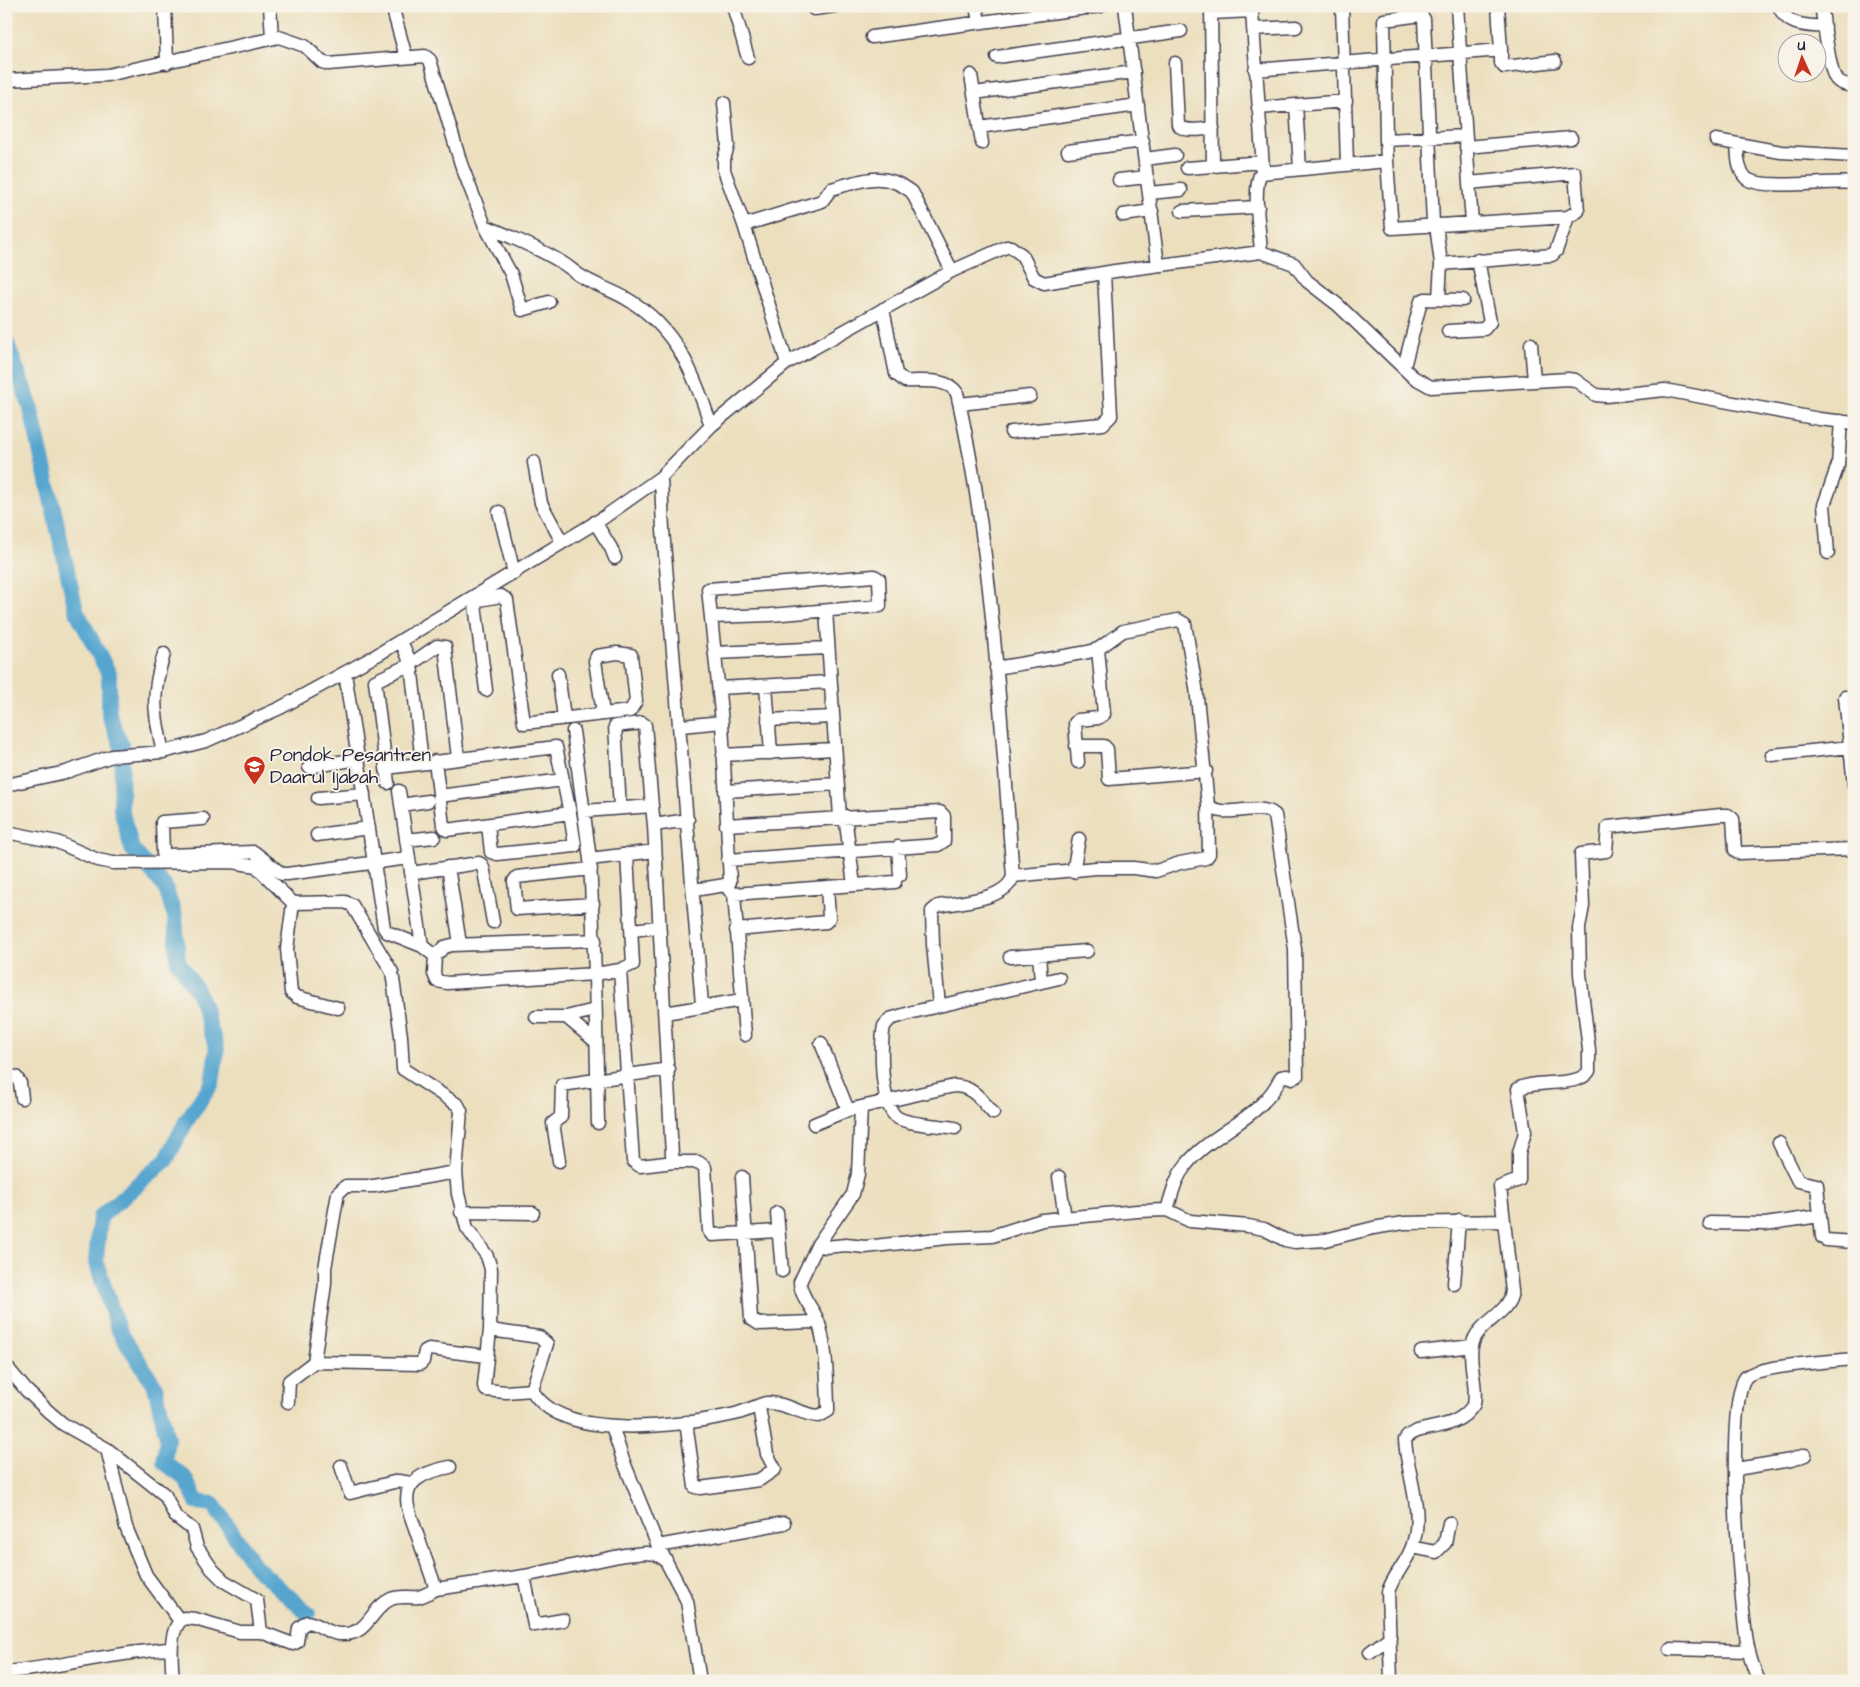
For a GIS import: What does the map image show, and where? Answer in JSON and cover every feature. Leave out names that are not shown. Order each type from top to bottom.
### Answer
[{"type":"street","points":[[270,6],[272,38]]},
{"type":"street","points":[[392,6],[406,57]]},
{"type":"street","points":[[733,6],[748,58]]},
{"type":"street","points":[[814,9],[835,6]]},
{"type":"street","points":[[976,6],[979,22]]},
{"type":"street","points":[[872,37],[1101,6]]},
{"type":"street","points":[[1125,6],[1158,265]]},
{"type":"street","points":[[1342,6],[1347,164]]},
{"type":"street","points":[[1457,6],[1472,222]]},
{"type":"street","points":[[1498,6],[1501,63],[1504,67],[1555,61]]},
{"type":"street","points":[[1779,6],[1786,18],[1794,24],[1825,27]]},
{"type":"street","points":[[1821,6],[1836,79],[1845,85],[1854,86]]},
{"type":"street","points":[[166,7],[166,63]]},
{"type":"street","points":[[1213,166],[1211,10],[1252,11],[1262,168],[1256,182],[1261,252]]},
{"type":"street","points":[[1439,299],[1440,264],[1434,224],[1428,139],[1423,16],[1400,12],[1384,20],[1386,140],[1391,227],[1434,224],[1568,216],[1578,211],[1575,173],[1469,182]]},
{"type":"street","points":[[1253,29],[1296,27]]},
{"type":"street","points":[[997,56],[1182,31]]},
{"type":"street","points":[[6,80],[108,76],[272,38],[292,40],[305,46],[322,62],[328,64],[420,56],[430,60],[461,164],[485,226],[511,274],[522,310],[549,302]]},
{"type":"street","points":[[1255,70],[1501,50]]},
{"type":"street","points":[[1175,63],[1178,125],[1181,128],[1191,130],[1212,128]]},
{"type":"street","points":[[974,93],[1134,72]]},
{"type":"street","points":[[971,75],[982,143]]},
{"type":"street","points":[[1258,108],[1346,102]]},
{"type":"street","points":[[724,103],[728,146],[724,159],[724,170],[744,225],[787,363]]},
{"type":"street","points":[[979,128],[1138,105]]},
{"type":"street","points":[[1296,105],[1300,169]]},
{"type":"street","points":[[1386,140],[1428,139],[1466,142],[1571,138]]},
{"type":"street","points":[[1716,140],[1781,152],[1854,156]]},
{"type":"street","points":[[1068,151],[1143,141]]},
{"type":"street","points":[[1737,144],[1738,164],[1744,177],[1752,182],[1774,184],[1854,183]]},
{"type":"street","points":[[1145,159],[1175,155]]},
{"type":"street","points":[[1187,168],[1213,166],[1300,169],[1387,161]]},
{"type":"street","points":[[1119,180],[1147,177]]},
{"type":"street","points":[[744,225],[822,201],[831,189],[868,178],[891,180],[901,183],[912,192],[952,271]]},
{"type":"street","points":[[1149,193],[1181,190]]},
{"type":"street","points":[[1182,211],[1258,207]]},
{"type":"street","points":[[1123,215],[1152,211]]},
{"type":"street","points":[[1440,264],[1554,254],[1568,216]]},
{"type":"street","points":[[485,226],[522,241],[560,261],[578,275],[626,298],[657,322],[670,334],[682,352],[699,389],[711,426]]},
{"type":"street","points":[[6,785],[66,772],[112,756],[163,752],[206,741],[280,708],[474,599],[595,522],[661,477],[711,426],[787,363],[952,271],[1006,247],[1011,247],[1022,254],[1028,270],[1040,282],[1050,283],[1158,265],[1261,252],[1294,264],[1307,281],[1338,305],[1413,377],[1432,387],[1575,380],[1590,391],[1606,396],[1649,391],[1672,391],[1847,422],[1838,465],[1824,504],[1828,553]]},
{"type":"street","points":[[1448,331],[1484,329],[1490,322],[1478,260]]},
{"type":"street","points":[[1011,432],[1103,424],[1111,416],[1104,273]]},
{"type":"street","points":[[1404,367],[1410,348],[1418,306],[1425,299],[1463,300]]},
{"type":"street","points":[[883,309],[896,374],[899,378],[905,382],[944,382],[953,386],[960,404],[976,494],[996,668],[1013,876],[1011,884],[999,894],[938,906],[932,911],[933,945],[939,1005]]},
{"type":"street","points":[[1531,344],[1534,381]]},
{"type":"street","points":[[960,404],[1030,396]]},
{"type":"street","points":[[534,462],[541,503],[562,542]]},
{"type":"street","points":[[661,477],[663,530],[702,1006]]},
{"type":"street","points":[[499,512],[514,573]]},
{"type":"street","points":[[595,522],[612,548],[615,558]]},
{"type":"street","points":[[712,617],[881,605],[879,579],[874,576],[708,589],[722,722],[729,890],[736,930],[745,1035]]},
{"type":"street","points":[[474,599],[501,596],[507,600],[524,723],[630,710],[636,702],[631,656],[625,653],[597,656],[595,661],[603,713]]},
{"type":"street","points":[[474,599],[486,690]]},
{"type":"street","points":[[826,610],[837,784],[854,885]]},
{"type":"street","points":[[996,668],[1098,649],[1123,632],[1178,620],[1185,624],[1196,687],[1206,771],[1208,857],[1156,871],[1134,868],[1096,868],[1073,872],[1013,876]]},
{"type":"street","points":[[401,641],[411,664],[422,763]]},
{"type":"street","points":[[388,783],[375,682],[411,664],[437,646],[445,647],[458,758]]},
{"type":"street","points":[[715,653],[828,648]]},
{"type":"street","points":[[1078,762],[1075,723],[1078,720],[1098,718],[1104,714],[1098,649]]},
{"type":"street","points":[[163,752],[155,717],[154,694],[164,654]]},
{"type":"street","points":[[345,673],[384,928],[387,932],[422,946],[435,956]]},
{"type":"street","points":[[558,674],[564,717]]},
{"type":"street","points":[[718,688],[830,682]]},
{"type":"street","points":[[766,686],[771,753]]},
{"type":"street","points":[[1844,697],[1853,762],[1854,785]]},
{"type":"street","points":[[768,720],[832,717]]},
{"type":"street","points":[[680,726],[722,722]]},
{"type":"street","points":[[620,808],[614,726],[642,723],[645,725],[654,825],[658,928],[674,1162]]},
{"type":"street","points":[[573,731],[584,811],[593,904],[598,1123]]},
{"type":"street","points":[[1076,746],[1104,746],[1107,749],[1109,779],[1206,771]]},
{"type":"street","points":[[386,768],[556,747],[575,846],[497,854],[491,852],[488,824]]},
{"type":"street","points":[[1772,756],[1850,748]]},
{"type":"street","points":[[723,755],[834,749]]},
{"type":"street","points":[[309,767],[358,759]]},
{"type":"street","points":[[435,761],[434,799],[447,830],[570,814]]},
{"type":"street","points":[[402,805],[562,780]]},
{"type":"street","points":[[725,791],[837,784]]},
{"type":"street","points":[[399,791],[422,946]]},
{"type":"street","points":[[318,798],[364,794]]},
{"type":"street","points":[[1167,1210],[1176,1179],[1192,1158],[1233,1128],[1270,1097],[1281,1078],[1297,1076],[1294,948],[1275,815],[1262,810],[1215,810],[1208,805]]},
{"type":"street","points":[[584,811],[652,806]]},
{"type":"street","points":[[726,825],[842,816],[943,814],[943,843],[728,860]]},
{"type":"street","points":[[1391,1681],[1388,1592],[1391,1581],[1412,1547],[1417,1515],[1405,1440],[1413,1432],[1454,1423],[1470,1411],[1476,1396],[1472,1346],[1484,1325],[1511,1299],[1512,1291],[1500,1187],[1520,1180],[1519,1153],[1524,1136],[1518,1089],[1555,1081],[1580,1079],[1588,1071],[1589,1050],[1580,974],[1579,928],[1583,906],[1581,854],[1606,851],[1608,827],[1721,815],[1728,815],[1733,819],[1735,850],[1739,854],[1854,849]]},
{"type":"street","points":[[203,819],[162,822],[163,853],[168,855],[254,852],[282,874],[409,858]]},
{"type":"street","points":[[654,825],[688,820]]},
{"type":"street","points":[[317,835],[369,828]]},
{"type":"street","points":[[6,832],[57,842],[98,860],[131,864],[152,862],[233,862],[256,866],[293,903],[345,902],[352,905],[392,972],[396,990],[403,1069],[458,1105],[461,1111],[456,1172],[462,1212],[467,1228],[490,1261],[493,1280],[484,1386],[486,1390],[506,1392],[532,1390]]},
{"type":"street","points":[[406,840],[434,836]]},
{"type":"street","points":[[1073,872],[1079,839]]},
{"type":"street","points":[[694,890],[827,887],[898,878],[898,847]]},
{"type":"street","points":[[593,904],[517,909],[514,881],[517,877],[590,864],[627,854],[655,851]]},
{"type":"street","points":[[595,940],[460,944],[444,947],[435,956],[434,974],[437,980],[447,984],[595,974],[620,970],[633,964],[627,854]]},
{"type":"street","points":[[411,873],[479,863],[482,865],[493,922]]},
{"type":"street","points":[[448,868],[460,944]]},
{"type":"street","points":[[736,930],[826,922],[828,918],[827,887]]},
{"type":"street","points":[[293,903],[287,949],[290,992],[297,997],[338,1008]]},
{"type":"street","points":[[632,930],[658,928]]},
{"type":"street","points":[[1010,957],[1087,951]]},
{"type":"street","points":[[1039,955],[1041,982]]},
{"type":"street","points":[[620,970],[633,1161],[640,1166],[674,1162],[698,1162],[705,1167],[709,1231],[712,1235],[778,1231]]},
{"type":"street","points":[[955,1128],[899,1118],[893,1113],[886,1102],[884,1026],[890,1019],[939,1005],[1059,978]]},
{"type":"street","points":[[665,1013],[742,1000]]},
{"type":"street","points":[[536,1017],[566,1018],[595,1010]]},
{"type":"street","points":[[566,1018],[596,1042]]},
{"type":"street","points":[[821,1043],[848,1110]]},
{"type":"street","points":[[559,1161],[553,1123],[561,1117],[561,1087],[566,1084],[669,1069]]},
{"type":"street","points":[[6,1076],[16,1077],[20,1083],[22,1098]]},
{"type":"street","points":[[814,1124],[848,1110],[940,1087],[960,1086],[973,1091],[993,1114]]},
{"type":"street","points":[[490,1330],[506,1330],[538,1337],[547,1344],[532,1390],[538,1400],[569,1418],[612,1426],[648,1426],[736,1414],[770,1403],[819,1416],[828,1411],[821,1332],[816,1315],[800,1288],[800,1282],[818,1244],[853,1194],[858,1174],[861,1107]]},
{"type":"street","points":[[1779,1144],[1798,1181],[1817,1185],[1821,1234],[1824,1239],[1854,1242]]},
{"type":"street","points":[[314,1362],[325,1284],[325,1268],[338,1193],[346,1186],[374,1186],[456,1172]]},
{"type":"street","points":[[742,1177],[751,1319],[759,1324],[813,1322]]},
{"type":"street","points":[[1059,1177],[1065,1218]]},
{"type":"street","points":[[818,1244],[825,1248],[865,1247],[948,1238],[992,1236],[1032,1222],[1137,1210],[1167,1210],[1190,1221],[1264,1229],[1285,1240],[1295,1242],[1325,1240],[1373,1228],[1404,1223],[1459,1220],[1504,1221]]},
{"type":"street","points":[[462,1212],[533,1213]]},
{"type":"street","points":[[777,1213],[782,1271]]},
{"type":"street","points":[[1710,1223],[1764,1224],[1820,1216]]},
{"type":"street","points":[[1454,1284],[1459,1220]]},
{"type":"street","points":[[1421,1352],[1472,1346]]},
{"type":"street","points":[[288,1402],[289,1381],[314,1362],[420,1364],[423,1361],[425,1351],[429,1349],[486,1356]]},
{"type":"street","points":[[1759,1681],[1749,1651],[1738,1546],[1736,1423],[1741,1386],[1746,1377],[1751,1373],[1854,1359]]},
{"type":"street","points":[[6,1366],[26,1390],[63,1424],[107,1449],[165,1495],[171,1511],[180,1521],[189,1525],[201,1553],[224,1581],[257,1600],[261,1632]]},
{"type":"street","points":[[686,1422],[695,1486],[700,1488],[759,1480],[775,1469],[767,1454],[759,1407]]},
{"type":"street","points":[[612,1426],[623,1460],[658,1546],[686,1601],[700,1681]]},
{"type":"street","points":[[107,1449],[126,1527],[146,1575],[180,1621]]},
{"type":"street","points":[[1736,1469],[1791,1460],[1805,1455]]},
{"type":"street","points":[[341,1466],[350,1493],[398,1482],[411,1483]]},
{"type":"street","points":[[436,1589],[406,1501],[406,1492],[411,1483],[424,1476],[450,1467]]},
{"type":"street","points":[[658,1546],[784,1523]]},
{"type":"street","points":[[1412,1547],[1436,1552],[1445,1543],[1449,1523]]},
{"type":"street","points":[[173,1681],[170,1649],[180,1621],[184,1618],[195,1619],[232,1631],[251,1634],[261,1632],[293,1644],[298,1642],[299,1628],[307,1622],[316,1624],[329,1632],[340,1634],[354,1632],[363,1628],[385,1603],[392,1599],[422,1596],[436,1589],[524,1576],[624,1555],[656,1554],[666,1560]]},
{"type":"street","points":[[524,1576],[534,1625],[563,1620]]},
{"type":"street","points":[[1370,1652],[1390,1637]]},
{"type":"street","points":[[6,1672],[39,1669],[115,1654],[170,1649]]},
{"type":"street","points":[[1670,1649],[1749,1651]]},
{"type":"waterway","points":[[6,341],[30,405],[76,610],[109,674],[109,715],[122,747],[121,809],[132,849],[165,887],[175,916],[178,962],[199,994],[217,1049],[212,1083],[187,1120],[166,1160],[100,1217],[96,1261],[118,1329],[155,1386],[167,1438],[164,1462],[184,1477],[197,1502],[213,1504],[255,1566],[308,1614]]},
{"type":"place","name":"Pondok Pesantren Daarul Ijabah","points":[[254,785]]}]
